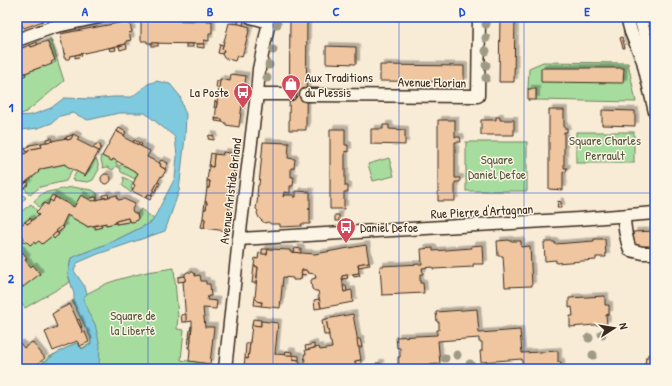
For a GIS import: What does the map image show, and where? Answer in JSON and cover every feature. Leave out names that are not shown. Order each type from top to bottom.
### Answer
[{"type":"street","points":[[17,40],[51,22],[99,17]]},
{"type":"street","points":[[251,17],[270,19]]},
{"type":"street","name":"Avenue Florian","points":[[306,95],[478,96],[479,17]]},
{"type":"street","points":[[627,17],[631,32],[643,61],[655,112]]},
{"type":"street","points":[[640,17],[655,74]]},
{"type":"street","name":"Avenue Aristide Briand","points":[[225,369],[259,69],[270,19]]},
{"type":"street","points":[[257,94],[290,94]]},
{"type":"street","name":"Rue Pierre d'Artagnan","points":[[239,240],[655,213]]},
{"type":"street","points":[[624,216],[625,237],[630,250],[643,253],[655,253]]},
{"type":"green space","points":[[51,40],[64,81],[26,112],[17,116],[17,78],[26,75],[25,73],[56,62],[47,41]]},
{"type":"green space","points":[[543,62],[628,63],[636,102],[536,100],[536,89],[528,89],[529,68]]},
{"type":"green space","name":"Square Charles Perrault","points":[[576,132],[634,132],[634,163],[576,163]]},
{"type":"green space","name":"Square Daniel Defoe","points":[[466,142],[527,142],[527,191],[466,191]]},
{"type":"green space","points":[[100,156],[112,161],[113,159],[117,162],[116,164],[120,166],[122,164],[138,173],[135,179],[121,172],[120,168],[116,166],[113,170],[107,167],[103,168]]},
{"type":"green space","points":[[389,158],[394,176],[373,181],[368,164]]},
{"type":"green space","points":[[95,159],[97,160],[99,169],[93,180],[88,182],[72,180],[77,171],[85,176]]},
{"type":"green space","points":[[65,164],[73,168],[66,181],[40,187],[30,195],[24,188],[28,184],[27,182],[41,169]]},
{"type":"green space","points":[[123,177],[133,182],[131,189],[133,190],[131,193],[122,185],[124,181]]},
{"type":"green space","points":[[72,187],[92,190],[97,193],[98,200],[96,197],[91,198],[90,200],[81,195],[74,207],[52,195],[48,205],[44,203],[40,208],[34,201],[43,193]]},
{"type":"green space","points":[[18,189],[26,198],[17,205],[17,193],[19,192],[17,190]]},
{"type":"green space","points":[[31,204],[39,215],[17,228],[17,215]]},
{"type":"green space","points":[[141,209],[154,219],[152,222],[114,241],[71,258],[68,274],[70,282],[25,308],[17,298],[17,240],[20,238],[23,242],[27,242],[30,245],[39,241],[42,244],[52,236],[54,238],[59,235],[57,233],[63,228],[62,226],[67,215],[88,227],[95,226],[96,229],[102,227],[101,224],[106,223],[106,225],[136,221],[138,218],[137,214]]},
{"type":"green space","name":"Square de la Liberté","points":[[174,268],[178,317],[177,329],[184,330],[181,360],[212,364],[212,369],[36,369],[47,358],[77,343],[82,348],[90,344],[91,338],[72,301],[108,283],[120,279],[147,272]]},
{"type":"water","points":[[156,81],[170,84],[180,96],[186,114],[179,191],[165,231],[98,254],[77,263],[74,271],[85,287],[87,294],[83,298],[89,314],[95,324],[100,346],[99,365],[95,369],[36,369],[55,354],[76,343],[82,349],[91,344],[91,338],[74,304],[74,294],[68,274],[71,258],[114,241],[152,222],[175,178],[177,156],[175,137],[145,113],[119,113],[88,120],[73,113],[60,116],[52,123],[38,128],[22,130],[17,133],[17,116],[32,115],[51,108],[64,98],[93,99],[132,97],[148,84]]},
{"type":"building","points":[[17,17],[42,17],[43,21],[24,28],[22,25],[17,27]]},
{"type":"building","points":[[239,17],[245,17],[243,25],[238,24]]},
{"type":"building","points":[[290,17],[307,17],[306,130],[289,130]]},
{"type":"building","points":[[500,17],[515,17],[514,82],[499,82]]},
{"type":"building","points":[[607,17],[607,19],[574,18]]},
{"type":"building","points":[[141,20],[212,21],[212,33],[209,33],[209,41],[204,40],[204,44],[147,43],[147,41],[141,41]]},
{"type":"building","points":[[129,21],[132,32],[129,33],[131,40],[126,41],[126,44],[70,56],[69,59],[64,58],[65,53],[64,54],[60,34]]},
{"type":"building","points":[[229,23],[250,27],[242,57],[237,55],[235,61],[224,58],[222,54]]},
{"type":"building","points":[[622,37],[625,48],[623,48],[620,38]]},
{"type":"building","points":[[47,41],[55,60],[51,62],[52,64],[17,76],[17,50]]},
{"type":"building","points":[[37,42],[37,45],[31,47],[30,45]]},
{"type":"building","points":[[151,43],[158,43],[158,46],[151,46]]},
{"type":"building","points":[[126,44],[127,48],[120,50],[119,46]]},
{"type":"building","points":[[186,44],[193,44],[193,47],[186,47]]},
{"type":"building","points":[[197,44],[204,44],[204,48],[197,47]]},
{"type":"building","points":[[220,44],[223,45],[222,49],[224,50],[222,54],[218,53]]},
{"type":"building","points":[[326,46],[356,47],[356,64],[326,63]]},
{"type":"building","points":[[115,47],[116,50],[110,51],[109,48]]},
{"type":"building","points":[[81,54],[82,56],[75,58],[75,55]]},
{"type":"building","points":[[380,65],[464,66],[464,82],[380,81]]},
{"type":"building","points":[[541,68],[624,68],[623,83],[541,82]]},
{"type":"building","points":[[25,73],[26,75],[17,79],[17,76]]},
{"type":"building","points":[[231,74],[246,76],[239,127],[226,125],[226,123],[222,122],[222,119],[215,119],[220,79],[230,81]]},
{"type":"building","points":[[217,81],[220,81],[219,88],[216,88]]},
{"type":"building","points":[[528,89],[536,89],[536,100],[528,100]]},
{"type":"building","points":[[215,101],[217,102],[216,108],[214,108]]},
{"type":"building","points":[[549,110],[564,110],[564,128],[567,128],[567,132],[564,132],[564,168],[567,168],[566,172],[563,172],[563,190],[549,189]]},
{"type":"building","points":[[602,110],[635,111],[635,126],[602,125]]},
{"type":"building","points":[[496,117],[500,117],[500,120],[514,120],[514,135],[481,135],[481,120],[496,120]]},
{"type":"building","points":[[215,119],[222,119],[222,122],[215,121]]},
{"type":"building","points":[[438,120],[455,120],[455,137],[460,137],[461,142],[455,142],[455,178],[460,178],[460,182],[455,182],[455,201],[438,201]]},
{"type":"building","points":[[383,125],[389,125],[389,129],[405,130],[405,145],[371,144],[371,129],[383,129]]},
{"type":"building","points":[[119,128],[126,132],[124,136],[117,131]]},
{"type":"building","points":[[330,129],[345,129],[345,145],[348,145],[348,152],[345,151],[345,186],[348,186],[348,192],[344,192],[344,209],[330,209]]},
{"type":"building","points":[[116,131],[125,136],[125,138],[150,151],[147,157],[161,164],[160,166],[166,170],[162,177],[161,176],[151,195],[148,194],[146,198],[132,191],[135,185],[133,184],[138,173],[113,159],[112,161],[102,156]]},
{"type":"building","points":[[73,134],[79,137],[77,140],[99,151],[85,176],[65,164],[41,169],[17,189],[17,158],[31,149],[42,147],[41,143],[67,138],[67,140],[71,139]]},
{"type":"building","points":[[73,135],[71,139],[67,140],[66,137]]},
{"type":"building","points":[[209,135],[214,136],[214,140],[208,139]]},
{"type":"building","points":[[52,138],[53,141],[46,142],[46,139]]},
{"type":"building","points":[[134,140],[142,144],[141,146],[133,142]]},
{"type":"building","points":[[263,142],[289,143],[288,158],[295,159],[294,168],[291,168],[291,177],[294,177],[293,186],[290,186],[290,193],[284,192],[283,197],[284,195],[294,195],[294,197],[296,197],[296,191],[310,192],[310,224],[280,227],[280,224],[265,223],[259,218],[257,213],[258,211],[256,209]]},
{"type":"building","points":[[41,143],[42,147],[31,149],[27,152],[25,149],[30,145]]},
{"type":"building","points":[[97,144],[100,145],[101,148],[99,151],[93,148]]},
{"type":"building","points":[[21,150],[23,153],[18,157],[17,153]]},
{"type":"building","points":[[223,152],[236,154],[226,231],[204,228],[205,219],[203,218],[204,209],[206,209],[207,202],[205,202],[207,188],[209,188],[210,181],[207,181],[209,166],[213,167],[214,154],[223,155]]},
{"type":"building","points":[[211,153],[214,154],[213,167],[209,166]]},
{"type":"building","points":[[161,160],[168,163],[165,169],[160,166],[161,164],[159,163]]},
{"type":"building","points":[[104,174],[108,174],[110,175],[110,183],[104,184],[101,181],[101,177]]},
{"type":"building","points":[[207,181],[210,181],[209,188],[207,188]]},
{"type":"building","points":[[27,182],[29,184],[20,191],[18,189]]},
{"type":"building","points":[[158,182],[160,183],[155,192],[153,191]]},
{"type":"building","points":[[108,194],[109,197],[103,198],[103,195]]},
{"type":"building","points":[[148,194],[153,195],[150,200],[146,198]]},
{"type":"building","points":[[52,195],[56,197],[53,202],[49,200]]},
{"type":"building","points":[[81,195],[92,201],[117,195],[118,200],[124,199],[135,204],[132,209],[133,212],[137,214],[138,218],[136,221],[132,222],[129,221],[128,218],[116,221],[116,223],[106,225],[106,223],[87,227],[67,215],[62,226],[56,231],[57,232],[42,244],[39,241],[30,245],[27,242],[23,242],[24,238],[17,228],[25,222],[27,224],[39,215],[36,212],[44,203],[48,205],[50,200],[53,202],[55,197],[74,207]]},
{"type":"building","points":[[96,197],[97,200],[90,200],[91,198]]},
{"type":"building","points":[[558,201],[561,202],[561,208],[557,208]]},
{"type":"building","points":[[205,202],[207,202],[206,209],[204,209]]},
{"type":"building","points":[[335,215],[339,215],[339,221],[335,221]]},
{"type":"building","points":[[30,218],[32,221],[27,224],[25,222]]},
{"type":"building","points":[[128,218],[129,222],[116,224],[116,221]]},
{"type":"building","points":[[203,218],[205,219],[204,228],[201,227]]},
{"type":"building","points":[[101,224],[102,227],[95,229],[95,226]]},
{"type":"building","points":[[62,226],[64,228],[57,233],[59,234],[54,239],[52,236]]},
{"type":"building","points":[[655,231],[655,247],[634,248],[633,232]]},
{"type":"building","points":[[594,239],[605,239],[606,257],[596,257],[596,260],[556,263],[556,260],[545,261],[544,242],[555,242],[555,244],[594,241]]},
{"type":"building","points":[[497,241],[521,241],[521,247],[530,246],[532,286],[505,287],[503,256],[498,256]]},
{"type":"building","points":[[366,245],[369,262],[358,264],[359,273],[342,276],[344,292],[352,291],[353,302],[321,308],[318,291],[312,289],[311,281],[312,279],[316,278],[315,274],[308,273],[306,270],[302,270],[301,279],[299,280],[283,277],[280,308],[261,306],[262,302],[259,302],[255,298],[258,267],[254,266],[255,258],[258,259],[259,253],[267,254],[268,249],[290,250],[290,252],[315,254]]},
{"type":"building","points":[[483,245],[484,264],[473,264],[473,267],[433,269],[433,267],[422,268],[423,274],[420,274],[420,283],[423,283],[424,293],[382,295],[380,266],[422,264],[421,249],[433,248],[433,251],[472,248],[471,246]]},
{"type":"building","points":[[295,248],[301,249],[301,253],[294,252]]},
{"type":"building","points":[[20,249],[27,258],[25,260],[31,267],[33,265],[40,274],[23,287],[17,280],[17,251]]},
{"type":"building","points":[[262,249],[268,249],[267,254],[262,254]]},
{"type":"building","points":[[369,262],[370,265],[359,267],[358,264]]},
{"type":"building","points":[[254,266],[258,267],[256,283],[252,283]]},
{"type":"building","points":[[302,270],[306,270],[308,273],[306,275],[301,274]]},
{"type":"building","points":[[187,272],[193,272],[195,276],[200,275],[201,281],[206,281],[206,284],[210,284],[211,296],[208,296],[207,300],[217,301],[216,309],[203,308],[205,327],[214,327],[210,364],[189,361],[192,321],[186,322],[183,281],[185,281],[185,274]]},
{"type":"building","points":[[359,273],[360,276],[354,277],[353,274]]},
{"type":"building","points":[[347,275],[348,278],[342,279],[342,276]]},
{"type":"building","points":[[185,276],[185,281],[178,282],[178,277]]},
{"type":"building","points":[[17,280],[23,287],[20,287],[17,284]]},
{"type":"building","points":[[343,286],[346,286],[347,291],[344,292]]},
{"type":"building","points":[[605,296],[605,305],[609,305],[609,314],[606,315],[607,324],[570,327],[570,316],[573,316],[572,307],[569,308],[569,298]]},
{"type":"building","points":[[255,298],[259,302],[262,302],[261,306],[254,305]]},
{"type":"building","points":[[319,299],[321,308],[315,309],[314,300]]},
{"type":"building","points":[[70,304],[83,333],[85,332],[89,342],[80,346],[77,341],[53,351],[45,332],[57,327],[52,314]]},
{"type":"building","points":[[477,309],[479,333],[520,330],[522,353],[558,351],[558,362],[561,362],[561,369],[524,369],[522,359],[481,362],[480,351],[482,351],[482,342],[479,342],[479,338],[438,341],[440,364],[398,367],[400,348],[397,348],[396,337],[437,335],[437,330],[439,330],[439,322],[437,322],[436,312]]},
{"type":"building","points":[[186,314],[186,322],[182,322],[181,315]]},
{"type":"building","points":[[353,314],[361,360],[355,361],[355,369],[306,369],[304,354],[306,354],[305,350],[319,347],[320,350],[332,348],[326,319]]},
{"type":"building","points":[[79,319],[82,327],[81,328],[77,320]]},
{"type":"building","points":[[253,319],[261,320],[261,326],[252,325]]},
{"type":"building","points":[[326,319],[329,335],[324,335],[322,320]]},
{"type":"building","points":[[261,321],[278,323],[275,354],[293,355],[293,359],[299,360],[301,369],[247,369],[247,366],[244,366],[245,358],[248,359],[252,325],[261,326]]},
{"type":"building","points":[[191,326],[191,336],[189,336]]},
{"type":"building","points":[[189,337],[191,338],[190,349],[188,348]]},
{"type":"building","points":[[357,339],[360,339],[362,347],[358,347]]},
{"type":"building","points":[[32,342],[45,358],[31,369],[17,369],[17,346],[20,343],[24,348]]},
{"type":"building","points":[[246,343],[250,343],[248,359],[245,358]]},
{"type":"building","points":[[314,344],[314,348],[306,350],[305,346]]},
{"type":"building","points":[[286,351],[292,352],[292,355],[285,355]]},
{"type":"building","points":[[648,354],[655,356],[655,369],[640,369],[642,366],[646,367],[646,357],[648,357]]},
{"type":"building","points":[[293,355],[299,356],[299,360],[293,359]]},
{"type":"building","points":[[361,360],[361,364],[356,365],[355,361]]},
{"type":"building","points":[[376,363],[380,363],[380,369],[377,369]]},
{"type":"place","name":"Aux Traditions du Plessis","points":[[291,101]]},
{"type":"place","name":"La Poste","points":[[243,109]]},
{"type":"place","name":"Daniel Defoe","points":[[346,244]]}]
